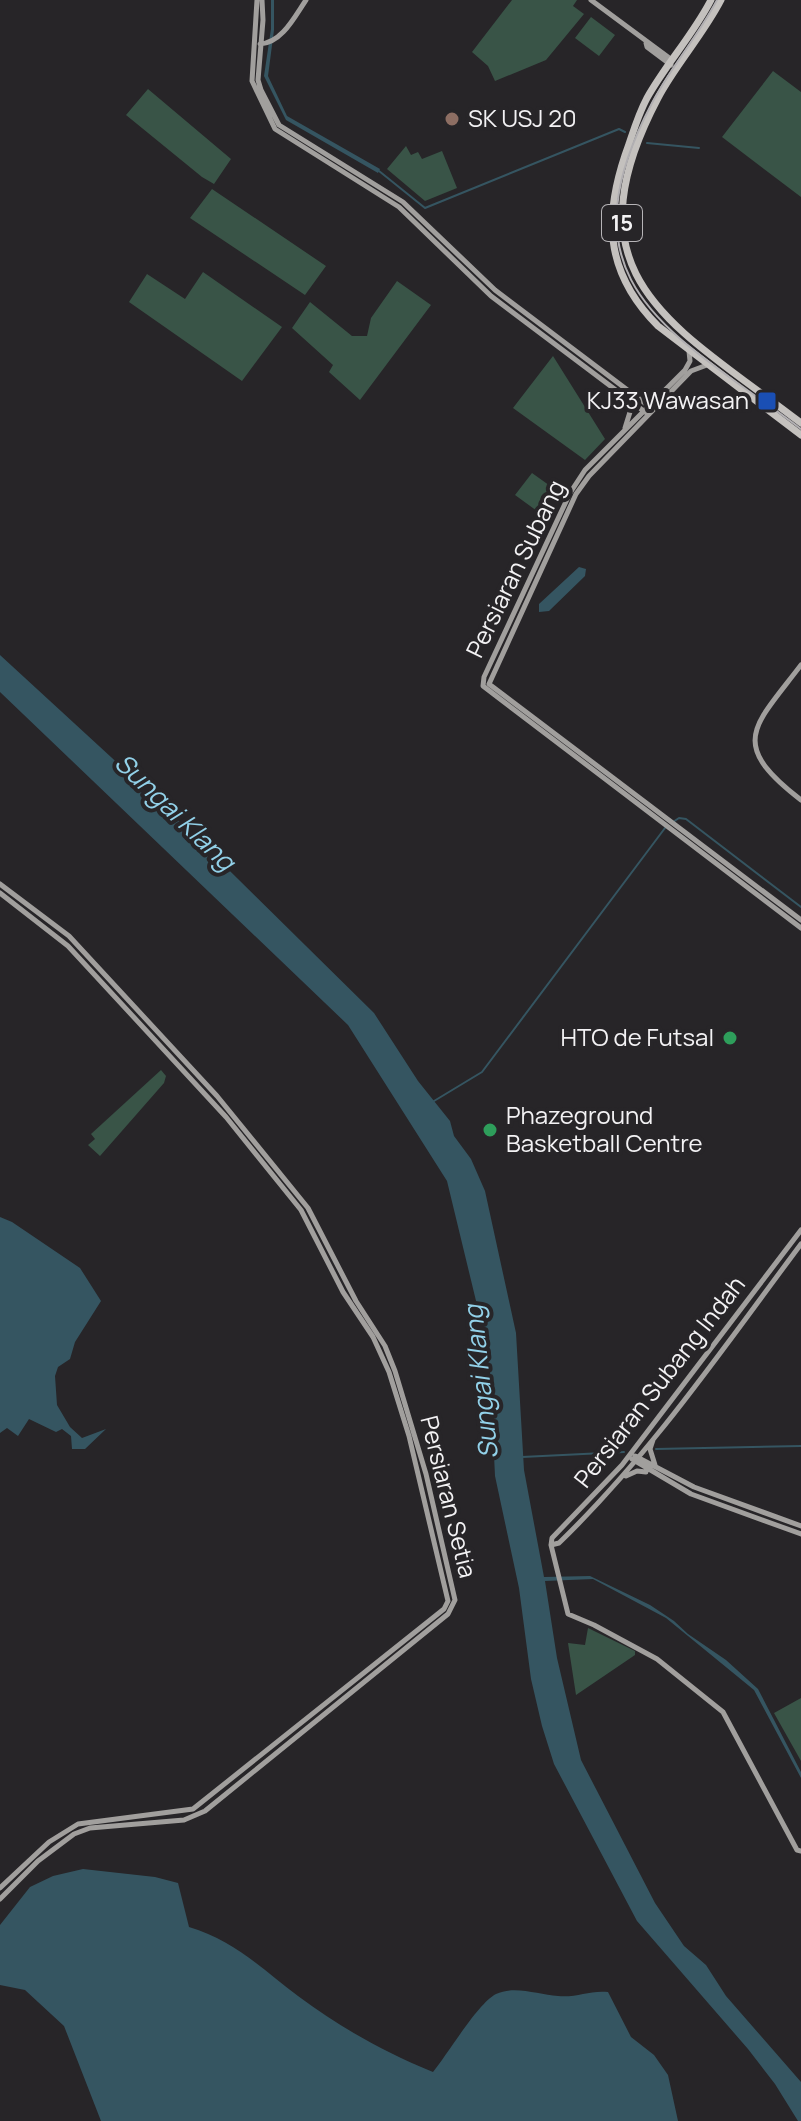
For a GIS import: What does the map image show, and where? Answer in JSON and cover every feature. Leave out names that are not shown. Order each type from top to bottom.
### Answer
[{"type":"main road","name":"15","points":[[711,0],[673,64],[657,100],[623,194],[622,224],[631,263],[645,293],[670,322],[801,423]]},
{"type":"main road","name":"15","points":[[708,365],[658,326],[638,304],[624,280],[612,235],[613,196],[616,177],[642,107],[721,0]]},
{"type":"main road","points":[[708,365],[801,435]]},
{"type":"street","points":[[259,0],[258,80],[279,125],[403,202],[495,290],[634,395],[649,411]]},
{"type":"street","points":[[260,44],[278,37],[306,0]]},
{"type":"street","points":[[591,0],[645,42],[647,47],[673,64]]},
{"type":"street","points":[[260,44],[252,81],[275,129],[399,207],[491,296],[649,411]]},
{"type":"street","name":"Persiaran Subang","points":[[689,351],[690,361],[685,370],[649,411],[585,470],[484,677],[483,686],[662,819],[801,928]]},
{"type":"street","name":"Persiaran Subang","points":[[562,514],[589,476],[649,411],[691,371],[708,365]]},
{"type":"street","points":[[634,395],[647,400],[660,395]]},
{"type":"street","points":[[622,433],[630,412],[626,397]]},
{"type":"street","points":[[801,665],[759,721],[755,737],[758,755],[765,768],[801,800]]},
{"type":"street","name":"Persiaran Subang","points":[[676,830],[801,920]]},
{"type":"street","name":"Persiaran Setia","points":[[0,884],[69,936],[217,1096],[308,1208],[356,1301],[385,1346],[403,1392],[426,1474],[454,1596],[450,1605],[272,1757],[194,1817],[90,1828],[72,1835],[38,1861],[0,1899]]},
{"type":"street","name":"Persiaran Setia","points":[[0,893],[68,946],[226,1117],[301,1210],[343,1292],[381,1352],[409,1436],[450,1605]]},
{"type":"street","name":"Persiaran Subang Indah","points":[[801,1230],[634,1458],[621,1478],[559,1543],[551,1545],[552,1538],[634,1458],[655,1436],[801,1244]]},
{"type":"street","points":[[654,1470],[650,1449],[655,1436]]},
{"type":"street","points":[[634,1458],[691,1494],[801,1534]]},
{"type":"street","points":[[621,1478],[637,1471],[654,1470],[800,1526]]},
{"type":"street","points":[[551,1545],[567,1612],[571,1617],[594,1625],[657,1659],[723,1712],[797,1850],[801,1851]]},
{"type":"street","name":"Persiaran Setia","points":[[0,1888],[71,1827],[193,1809],[450,1605]]},
{"type":"street","points":[[266,1750],[272,1757]]},
{"type":"green space","points":[[512,0],[577,0],[573,6],[584,14],[546,60],[495,81],[488,66],[472,52]]},
{"type":"green space","points":[[591,17],[615,35],[599,56],[575,38]]},
{"type":"green space","points":[[773,71],[801,92],[801,197],[722,137]]},
{"type":"green space","points":[[148,89],[231,159],[214,184],[126,115]]},
{"type":"green space","points":[[406,146],[411,155],[418,152],[422,159],[442,151],[457,188],[425,201],[387,169]]},
{"type":"green space","points":[[212,189],[326,266],[305,295],[190,218]]},
{"type":"green space","points":[[203,272],[282,327],[242,381],[129,302],[147,274],[185,299]]},
{"type":"green space","points":[[397,281],[431,305],[360,400],[329,372],[333,365],[292,328],[310,302],[352,336],[367,336],[371,318]]},
{"type":"green space","points":[[553,356],[605,439],[585,460],[513,408]]},
{"type":"green space","points":[[532,473],[553,488],[537,511],[515,495]]},
{"type":"green space","points":[[161,1070],[166,1076],[164,1083],[100,1156],[88,1145],[95,1139],[91,1134]]},
{"type":"green space","points":[[588,1628],[635,1651],[635,1655],[576,1695],[568,1643],[585,1645]]},
{"type":"green space","points":[[801,1698],[801,1761],[774,1713]]},
{"type":"water","points":[[271,0],[274,0],[274,30],[268,76],[287,116],[380,169],[378,173],[286,120],[264,76],[271,29]]},
{"type":"water","points":[[579,567],[586,569],[585,576],[549,611],[539,612],[539,604]]},
{"type":"water","points":[[0,655],[161,803],[374,1013],[418,1081],[450,1121],[454,1136],[471,1159],[485,1191],[516,1333],[524,1470],[544,1577],[590,1576],[650,1605],[726,1660],[758,1689],[801,1772],[801,1778],[754,1690],[666,1618],[593,1579],[545,1581],[557,1658],[581,1760],[655,1903],[684,1946],[706,1965],[726,1996],[801,2082],[801,2121],[798,2121],[748,2049],[637,1921],[554,1764],[531,1679],[519,1588],[495,1476],[490,1373],[485,1338],[447,1181],[348,1025],[0,692]]},
{"type":"water","points":[[0,1217],[80,1268],[101,1301],[75,1342],[70,1359],[58,1367],[55,1376],[57,1405],[70,1427],[82,1438],[106,1429],[85,1449],[72,1449],[71,1436],[62,1429],[56,1432],[29,1419],[18,1436],[7,1428],[0,1433]]},
{"type":"water","points":[[83,1869],[155,1877],[178,1883],[189,1927],[234,1948],[347,2029],[433,2072],[472,2018],[496,1994],[519,1990],[565,1996],[608,1992],[631,2037],[654,2055],[668,2075],[678,2121],[101,2121],[64,2026],[25,1990],[0,1985],[0,1925],[30,1887],[53,1876]]},
{"type":"waterway","points":[[379,171],[425,208],[619,129],[625,132]]},
{"type":"waterway","points":[[647,143],[699,148]]},
{"type":"waterway","points":[[673,822],[679,818],[686,819],[801,907]]},
{"type":"waterway","points":[[434,1101],[482,1072],[665,828]]},
{"type":"waterway","points":[[656,1449],[801,1446]]},
{"type":"waterway","points":[[522,1457],[624,1452]]},
{"type":"tram line","points":[[717,0],[652,103],[626,165],[617,217],[623,261],[642,298],[672,331],[710,363],[801,429]]},
{"type":"place","name":"SK USJ 20","points":[[452,119]]},
{"type":"place","name":"KJ33 Wawasan","points":[[767,401]]},
{"type":"place","name":"HTO de Futsal","points":[[730,1038]]},
{"type":"place","name":"Phazeground Basketball Centre","points":[[490,1130]]},
{"type":"water label","name":"Sungai Klang","points":[[175,812]]},
{"type":"water label","name":"Sungai Klang","points":[[481,1382]]}]
